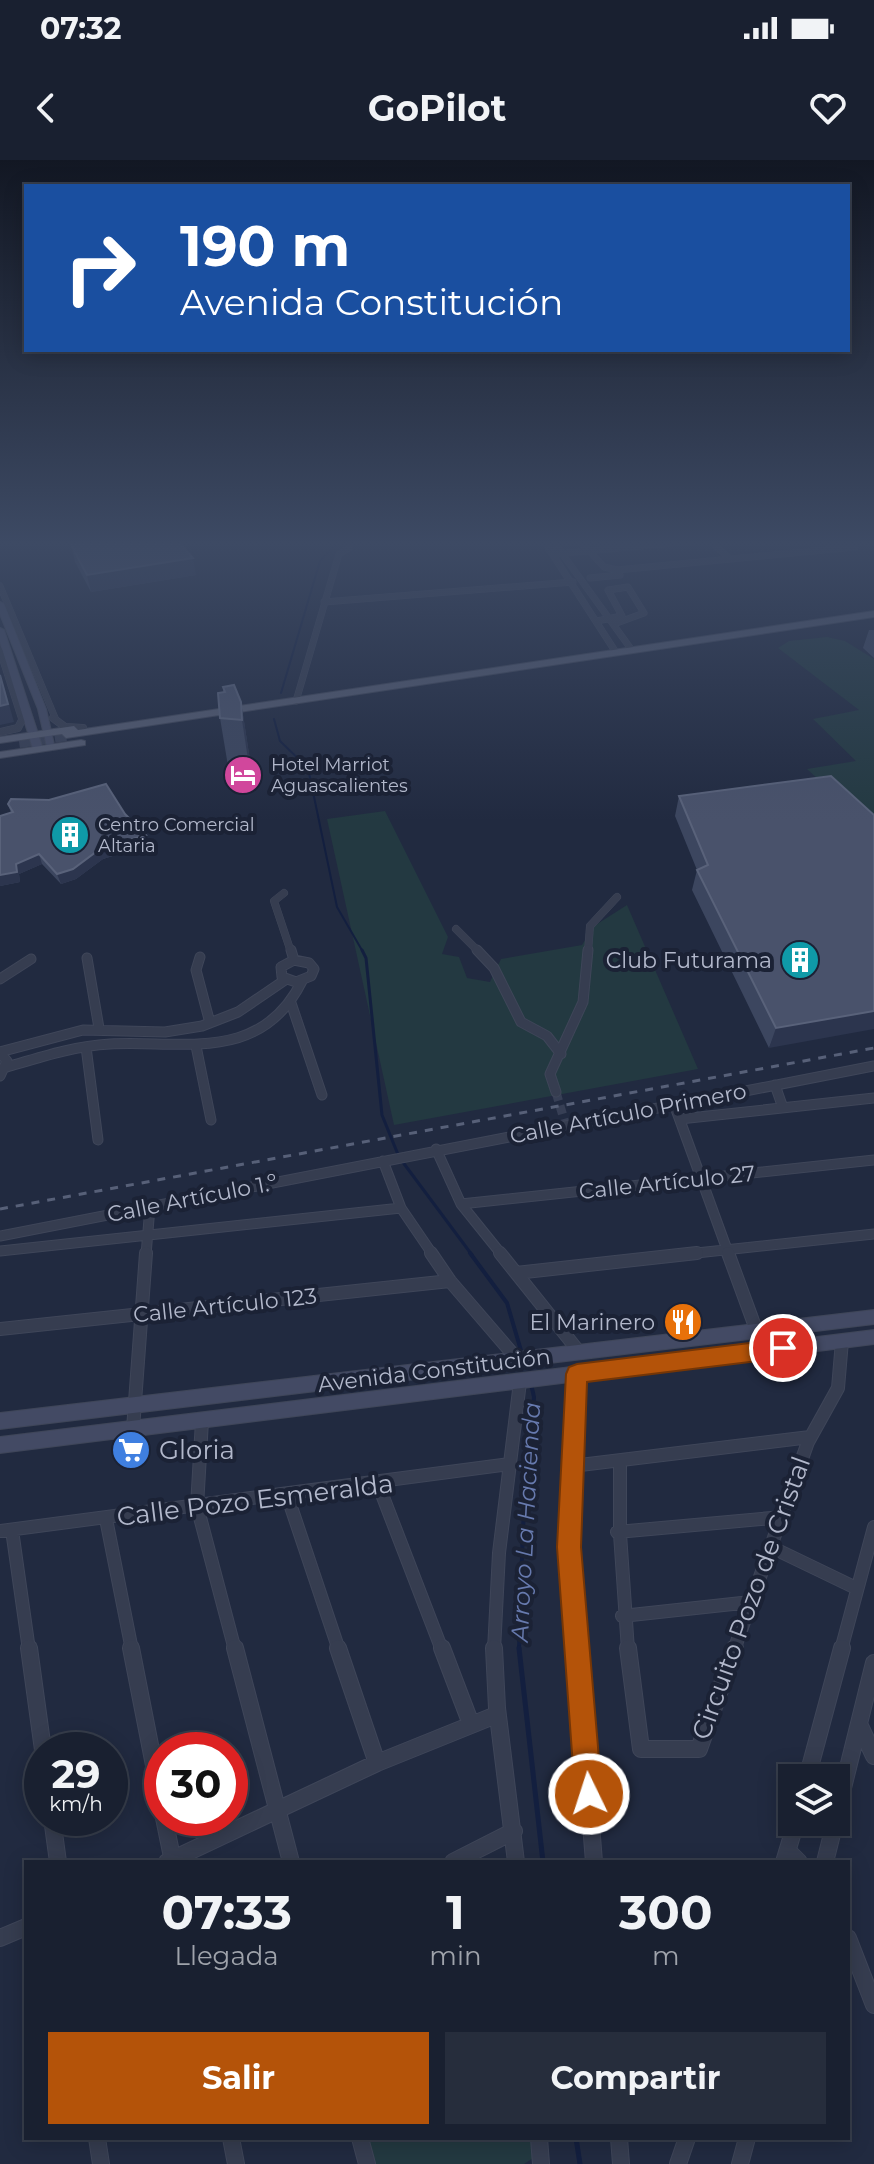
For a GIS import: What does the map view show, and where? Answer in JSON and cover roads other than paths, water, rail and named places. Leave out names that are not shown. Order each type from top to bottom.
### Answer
[{"type":"main road","points":[[14,635],[44,706],[52,747]]},
{"type":"main road","points":[[0,747],[52,747],[615,651],[732,635]]},
{"type":"main road","points":[[296,699],[66,738],[786,635]]},
{"type":"main road","points":[[2,645],[36,735],[38,749]]},
{"type":"main road","points":[[0,747],[36,735],[83,728],[296,699],[337,698]]},
{"type":"main road","points":[[0,747],[20,744]]},
{"type":"main road","name":"Avenida Constitución","points":[[0,1421],[874,1317]]},
{"type":"main road","name":"Avenida Constitución","points":[[0,1445],[874,1337]]},
{"type":"street","points":[[18,635],[30,669]]},
{"type":"street","points":[[296,699],[315,635]]},
{"type":"street","points":[[605,635],[615,651]]},
{"type":"street","points":[[621,635],[631,649]]},
{"type":"street","points":[[0,732],[15,729],[23,717],[17,686]]},
{"type":"street","points":[[44,706],[56,722],[83,728]]},
{"type":"street","points":[[284,893],[274,901],[294,960]]},
{"type":"street","points":[[556,1092],[550,1074],[583,1002],[590,926],[617,897]]},
{"type":"street","points":[[456,929],[494,968],[521,1022],[547,1036],[561,1054]]},
{"type":"street","points":[[200,957],[196,970],[210,1023]]},
{"type":"street","points":[[87,958],[99,1028]]},
{"type":"street","points":[[0,979],[31,959]]},
{"type":"street","points":[[0,1076],[7,1067],[86,1047],[146,1038],[210,1023],[261,1001],[285,980],[302,981],[311,976],[314,969],[305,961],[294,960],[280,970],[285,980]]},
{"type":"street","points":[[7,1067],[0,1052],[42,1038],[99,1028],[196,1046],[254,1029],[291,1003],[302,981]]},
{"type":"street","points":[[291,1003],[322,1095]]},
{"type":"street","points":[[196,1046],[211,1120]]},
{"type":"street","points":[[86,1047],[98,1140]]},
{"type":"street","name":"Calle Artículo Primero","points":[[388,1160],[874,1066]]},
{"type":"street","points":[[775,1085],[783,1108]]},
{"type":"street","points":[[680,1119],[874,1098]]},
{"type":"street","points":[[674,1104],[757,1332]]},
{"type":"street","points":[[436,1149],[461,1204],[580,1353]]},
{"type":"street","points":[[388,1160],[401,1208],[450,1281],[521,1360]]},
{"type":"street","name":"Calle Artículo 1.º","points":[[0,1236],[388,1160]]},
{"type":"street","name":"Calle Artículo 27","points":[[461,1204],[874,1160]]},
{"type":"street","points":[[133,1429],[150,1207]]},
{"type":"street","points":[[0,1251],[401,1208]]},
{"type":"street","points":[[516,1273],[874,1234]]},
{"type":"street","name":"Calle Artículo 123","points":[[0,1329],[450,1281]]},
{"type":"street","name":"Circuito Pozo de Cristal","points":[[620,1461],[617,1532],[622,1616],[641,1749],[699,1749],[810,1437],[841,1389],[844,1365],[842,1341]]},
{"type":"street","points":[[572,1375],[569,1547],[594,1860]]},
{"type":"street","points":[[516,1860],[496,1715],[495,1603],[510,1464],[523,1381]]},
{"type":"street","points":[[202,1421],[197,1506],[291,1860]]},
{"type":"street","name":"Circuito Pozo de Cristal","points":[[572,1466],[810,1437]]},
{"type":"street","name":"Calle Pozo Esmeralda","points":[[6,1531],[378,1484],[510,1464]]},
{"type":"street","points":[[378,1484],[471,1724]]},
{"type":"street","points":[[287,1495],[377,1763]]},
{"type":"street","points":[[617,1532],[783,1517]]},
{"type":"street","points":[[106,1519],[148,1732]]},
{"type":"street","points":[[811,1764],[874,1527]]},
{"type":"street","points":[[6,1531],[40,1732]]},
{"type":"street","points":[[773,1548],[856,1588]]},
{"type":"street","points":[[622,1616],[751,1602]]},
{"type":"street","points":[[849,1764],[874,1663]]},
{"type":"street","points":[[173,1860],[377,1763],[496,1715]]},
{"type":"street","points":[[859,1724],[874,1756]]},
{"type":"street","points":[[457,1860],[514,1831]]},
{"type":"street","points":[[54,1836],[58,1860]]},
{"type":"street","points":[[167,1836],[171,1860]]},
{"type":"street","points":[[790,1858],[794,1836]]},
{"type":"street","points":[[825,1860],[831,1836]]},
{"type":"street","points":[[0,1938],[24,1928]]},
{"type":"street","points":[[850,1943],[874,2005]]},
{"type":"street","points":[[97,2140],[101,2164]]},
{"type":"street","points":[[231,2140],[236,2164]]},
{"type":"street","points":[[361,2140],[367,2164]]},
{"type":"street","points":[[539,2140],[541,2164]]},
{"type":"street","points":[[619,2140],[621,2164]]},
{"type":"street","points":[[678,2164],[686,2140]]},
{"type":"street","points":[[740,2164],[746,2140]]},
{"type":"waterway","name":"Arroyo La Hacienda","points":[[281,693],[298,635]]},
{"type":"waterway","name":"Arroyo La Hacienda","points":[[274,719],[280,741],[308,768],[337,907],[363,952]]},
{"type":"waterway","name":"Arroyo La Hacienda","points":[[363,952],[382,1115],[399,1157],[472,1255]]},
{"type":"waterway","name":"Arroyo La Hacienda","points":[[470,1253],[507,1303],[522,1354]]},
{"type":"waterway","name":"Arroyo La Hacienda","points":[[519,1648],[523,1527],[534,1397],[531,1384]]},
{"type":"waterway","name":"Arroyo La Hacienda","points":[[519,1648],[543,1860]]},
{"type":"waterway","name":"Arroyo La Hacienda","points":[[576,2140],[580,2164]]},
{"type":"tunnel","points":[[19,742],[66,735]]},
{"type":"tunnel","points":[[556,1092],[565,1123]]},
{"type":"railway","points":[[0,1209],[874,1048]]},
{"type":"place","name":"Hotel Marriot Aguascalientes","points":[[243,775]]},
{"type":"place","name":"Centro Comercial Altaria","points":[[70,835]]},
{"type":"place","name":"Club Futurama","points":[[800,960]]},
{"type":"place","name":"El Marinero","points":[[683,1322]]},
{"type":"place","name":"Gloria","points":[[131,1450]]}]
